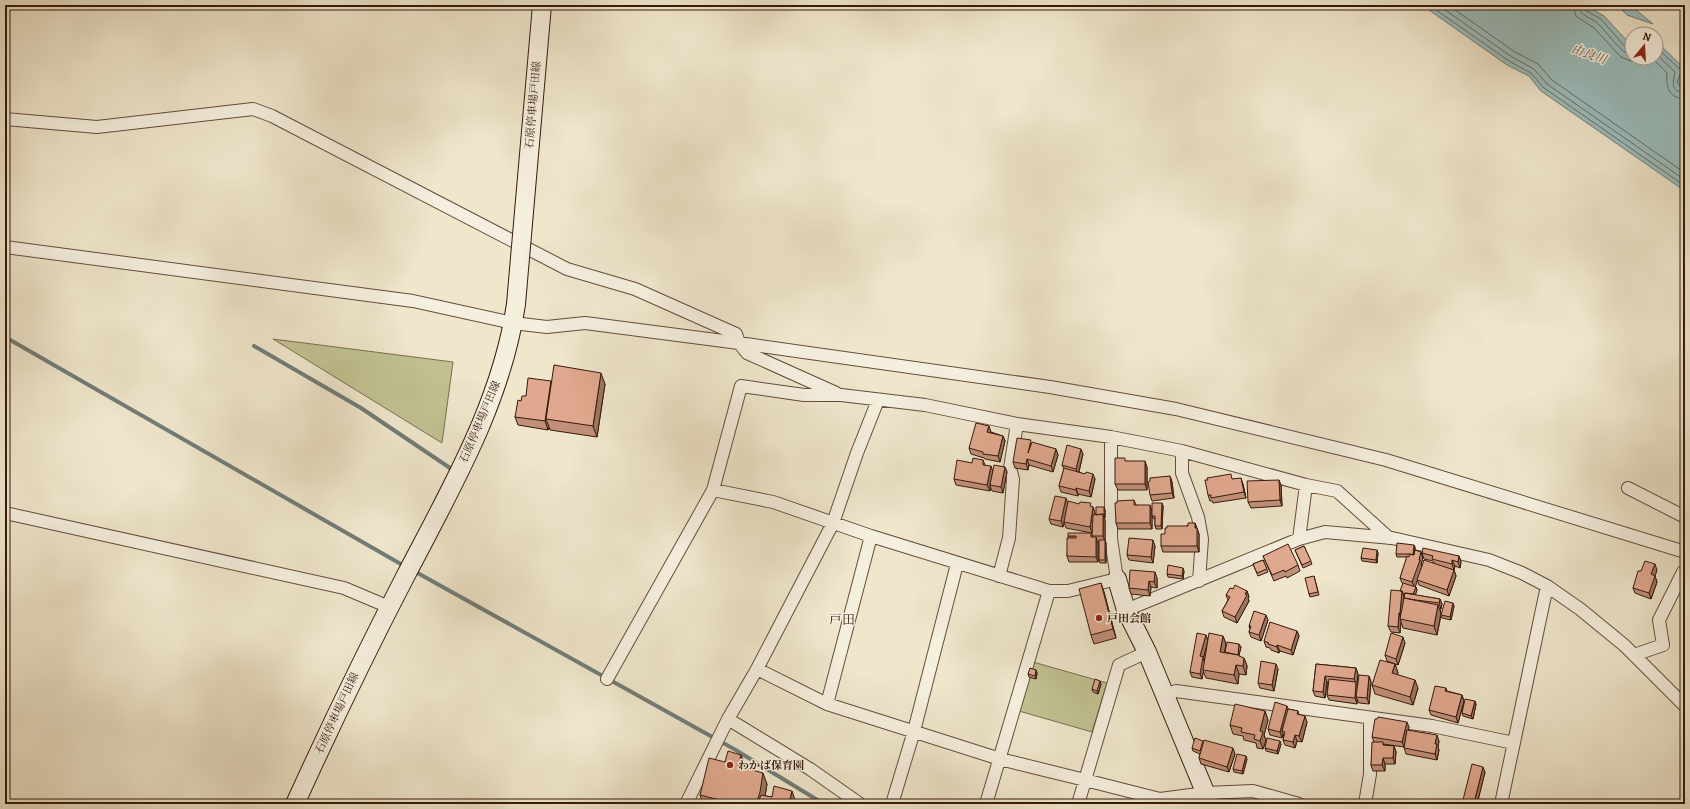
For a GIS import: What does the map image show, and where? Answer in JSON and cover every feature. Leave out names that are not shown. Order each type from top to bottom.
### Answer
[{"type":"main road","name":"石原停車場戸田線","points":[[295,804],[358,668],[467,456],[485,416],[506,355],[516,304],[542,5]]},
{"type":"main road","points":[[1117,579],[1126,610],[1147,652],[1208,799]]},
{"type":"street","points":[[5,119],[97,127],[253,109],[272,116],[567,269],[634,289],[736,334],[739,343],[747,353],[840,395]]},
{"type":"street","points":[[5,247],[413,301],[513,323],[547,327],[585,323],[1050,386],[1176,409],[1386,460],[1685,552]]},
{"type":"street","points":[[607,678],[713,490],[741,386],[804,395],[840,395],[925,405],[1018,424],[1111,437],[1182,451],[1306,485],[1336,491],[1389,538]]},
{"type":"street","points":[[686,804],[715,745],[757,669],[833,523],[857,453],[878,400]]},
{"type":"street","points":[[999,576],[1009,538],[1013,479],[1010,468],[1018,424]]},
{"type":"street","points":[[713,490],[774,502],[871,536],[1049,592],[1068,590],[1117,579],[1111,539],[1111,437]]},
{"type":"street","points":[[1182,451],[1182,473],[1198,517],[1202,539],[1199,581]]},
{"type":"street","points":[[1298,539],[1306,485]]},
{"type":"street","points":[[1628,488],[1685,517]]},
{"type":"street","points":[[5,513],[344,588],[389,607]]},
{"type":"street","points":[[1126,610],[1298,539],[1325,532],[1389,538],[1489,560],[1522,573],[1547,586],[1580,609],[1624,645],[1685,706]]},
{"type":"street","points":[[827,704],[871,536]]},
{"type":"street","points":[[892,804],[914,731],[957,564]]},
{"type":"street","points":[[1634,655],[1663,645],[1659,620],[1683,572],[1685,572]]},
{"type":"street","points":[[1501,804],[1547,586]]},
{"type":"street","points":[[986,804],[1049,592]]},
{"type":"street","points":[[1078,804],[1119,665],[1147,652]]},
{"type":"street","points":[[757,669],[827,704],[1000,759],[1160,799],[1208,799],[1253,792],[1299,804]]},
{"type":"street","points":[[1164,695],[1176,691],[1432,726],[1514,743]]},
{"type":"street","points":[[1365,804],[1370,774],[1370,718]]},
{"type":"street","points":[[726,724],[810,769],[860,804]]},
{"type":"green space","points":[[273,339],[453,362],[442,443]]},
{"type":"green space","points":[[1033,662],[1107,683],[1092,732],[1019,711]]},
{"type":"water","name":"由良川","points":[[1422,5],[1585,5],[1604,16],[1624,37],[1624,66],[1664,66],[1664,49],[1685,69],[1685,75],[1681,81],[1685,85],[1685,191],[1541,91],[1529,76],[1507,65]]},
{"type":"water","points":[[1617,5],[1630,5],[1653,24],[1627,15]]},
{"type":"building","points":[[554,365],[601,373],[593,426],[546,419]]},
{"type":"building","points":[[528,378],[551,381],[545,421],[515,417],[518,400],[521,401],[522,396],[526,396]]},
{"type":"building","points":[[976,423],[989,426],[987,432],[1003,436],[998,456],[983,454],[983,452],[969,448]]},
{"type":"building","points":[[1017,438],[1031,440],[1028,453],[1032,442],[1056,449],[1051,466],[1027,459],[1026,464],[1013,462]]},
{"type":"building","points":[[1067,445],[1081,449],[1076,469],[1062,465]]},
{"type":"building","points":[[973,458],[983,460],[983,465],[991,466],[987,485],[954,479],[957,460],[972,463]]},
{"type":"building","points":[[1115,458],[1125,458],[1125,461],[1145,461],[1145,484],[1115,484]]},
{"type":"building","points":[[994,465],[1005,467],[1001,487],[990,485]]},
{"type":"building","points":[[1064,468],[1085,474],[1086,472],[1093,474],[1089,491],[1059,486]]},
{"type":"building","points":[[1231,474],[1232,479],[1241,478],[1244,492],[1211,498],[1211,495],[1208,495],[1205,480],[1208,480],[1207,478]]},
{"type":"building","points":[[1170,476],[1172,493],[1150,495],[1148,482],[1150,481],[1150,478]]},
{"type":"building","points":[[1279,480],[1280,500],[1248,502],[1247,481]]},
{"type":"building","points":[[1055,496],[1066,498],[1061,521],[1049,519]]},
{"type":"building","points":[[1134,500],[1134,505],[1150,505],[1150,523],[1116,523],[1115,503],[1117,503],[1117,501]]},
{"type":"building","points":[[1068,501],[1079,504],[1080,502],[1091,503],[1090,506],[1093,507],[1090,527],[1064,522]]},
{"type":"building","points":[[1152,503],[1162,503],[1161,526],[1155,526],[1155,516],[1152,516]]},
{"type":"building","points":[[1096,507],[1104,507],[1104,516],[1103,514],[1096,515]]},
{"type":"building","points":[[1103,514],[1103,536],[1092,536],[1093,515]]},
{"type":"building","points":[[1188,523],[1195,523],[1195,528],[1197,528],[1197,546],[1161,546],[1161,534],[1165,534],[1165,528],[1167,528],[1167,526],[1188,526]]},
{"type":"building","points":[[1068,533],[1091,533],[1091,537],[1096,537],[1096,557],[1067,556],[1067,538],[1076,538],[1076,536],[1068,536]]},
{"type":"building","points":[[1129,538],[1153,540],[1151,557],[1127,555]]},
{"type":"building","points":[[1099,540],[1105,540],[1105,560],[1099,560]]},
{"type":"building","points":[[1397,543],[1414,545],[1413,555],[1396,554]]},
{"type":"building","points":[[1288,544],[1298,565],[1285,572],[1284,570],[1272,575],[1263,556]]},
{"type":"building","points":[[1304,546],[1311,561],[1302,565],[1295,550]]},
{"type":"building","points":[[1363,548],[1377,550],[1376,560],[1361,558]]},
{"type":"building","points":[[1423,548],[1459,556],[1458,562],[1452,560],[1452,564],[1432,559],[1433,556],[1422,553]]},
{"type":"building","points":[[1415,550],[1421,552],[1420,560],[1412,582],[1400,578],[1407,556],[1409,557],[1410,554],[1414,555]]},
{"type":"building","points":[[1263,560],[1267,569],[1257,573],[1253,564]]},
{"type":"building","points":[[1424,560],[1454,570],[1447,590],[1417,580]]},
{"type":"building","points":[[1645,561],[1655,564],[1651,574],[1655,576],[1649,593],[1633,588],[1638,571],[1641,571]]},
{"type":"building","points":[[1168,565],[1183,568],[1182,576],[1167,574]]},
{"type":"building","points":[[1130,570],[1155,572],[1154,582],[1149,581],[1148,590],[1129,588]]},
{"type":"building","points":[[1314,576],[1318,592],[1309,594],[1305,578]]},
{"type":"building","name":"戸田会館","points":[[1101,583],[1113,629],[1091,635],[1079,589]]},
{"type":"building","points":[[1403,583],[1416,587],[1413,594],[1405,594],[1400,591]]},
{"type":"building","points":[[1235,585],[1247,591],[1245,594],[1247,595],[1235,617],[1222,611],[1230,597],[1226,595],[1230,588],[1233,589]]},
{"type":"building","points":[[1391,590],[1402,591],[1398,627],[1388,626]]},
{"type":"building","points":[[1405,593],[1440,599],[1439,603],[1404,598]]},
{"type":"building","points":[[1404,598],[1438,605],[1434,626],[1400,619]]},
{"type":"building","points":[[1445,601],[1453,603],[1450,617],[1441,615]]},
{"type":"building","points":[[1254,611],[1266,615],[1259,635],[1249,632],[1251,626],[1249,626]]},
{"type":"building","points":[[1270,622],[1297,631],[1291,650],[1277,645],[1277,647],[1268,644],[1269,643],[1264,641]]},
{"type":"building","points":[[1197,633],[1206,635],[1200,656],[1203,657],[1200,674],[1190,672]]},
{"type":"building","points":[[1209,633],[1223,636],[1220,652],[1239,655],[1244,658],[1243,666],[1236,665],[1234,675],[1203,670]]},
{"type":"building","points":[[1391,633],[1403,637],[1396,659],[1385,655]]},
{"type":"building","points":[[1227,642],[1239,644],[1238,655],[1225,652]]},
{"type":"building","points":[[1380,660],[1395,664],[1392,673],[1415,680],[1410,697],[1372,685]]},
{"type":"building","points":[[1261,661],[1276,664],[1272,685],[1258,683]]},
{"type":"building","points":[[1316,664],[1356,668],[1354,679],[1325,676],[1323,692],[1313,691]]},
{"type":"building","points":[[1030,668],[1036,670],[1035,676],[1028,674]]},
{"type":"building","points":[[1359,675],[1369,676],[1367,698],[1356,697]]},
{"type":"building","points":[[1095,679],[1100,681],[1097,691],[1092,689]]},
{"type":"building","points":[[1329,679],[1356,682],[1355,698],[1327,695]]},
{"type":"building","points":[[1435,686],[1446,688],[1445,691],[1462,695],[1456,717],[1429,710]]},
{"type":"building","points":[[1465,699],[1475,701],[1471,716],[1462,713]]},
{"type":"building","points":[[1275,702],[1287,706],[1280,732],[1268,729]]},
{"type":"building","points":[[1235,704],[1265,711],[1260,731],[1263,732],[1260,741],[1254,739],[1255,735],[1241,732],[1242,728],[1230,725]]},
{"type":"building","points":[[1288,709],[1298,711],[1297,714],[1305,716],[1299,736],[1295,735],[1293,742],[1283,740],[1285,732],[1282,731]]},
{"type":"building","points":[[1378,717],[1407,722],[1402,742],[1372,737],[1375,719]]},
{"type":"building","points":[[1407,730],[1437,735],[1435,754],[1404,748]]},
{"type":"building","points":[[1195,738],[1203,741],[1200,751],[1192,748]]},
{"type":"building","points":[[1267,738],[1280,741],[1277,751],[1265,748]]},
{"type":"building","points":[[1204,740],[1233,748],[1227,767],[1199,758]]},
{"type":"building","points":[[1372,742],[1383,742],[1383,745],[1394,746],[1393,758],[1383,758],[1382,765],[1371,765]]},
{"type":"building","name":"わかば保育園","points":[[728,751],[741,755],[738,766],[763,773],[760,792],[756,804],[736,804],[700,795],[709,758],[725,762]]},
{"type":"building","points":[[1237,754],[1246,756],[1242,771],[1233,769]]},
{"type":"building","points":[[1472,764],[1483,767],[1474,803],[1463,800]]},
{"type":"building","points":[[774,786],[792,791],[790,799],[807,803],[771,804],[759,800],[761,795],[772,797]]},
{"type":"waterway","points":[[5,337],[406,567]]},
{"type":"waterway","points":[[254,346],[361,408],[450,468]]},
{"type":"waterway","points":[[414,571],[734,749],[824,804]]},
{"type":"place","name":"戸田会館","points":[[1099,618]]},
{"type":"place","name":"わかば保育園","points":[[730,765]]},
{"type":"district","name":"戸田","points":[[842,619]]}]
